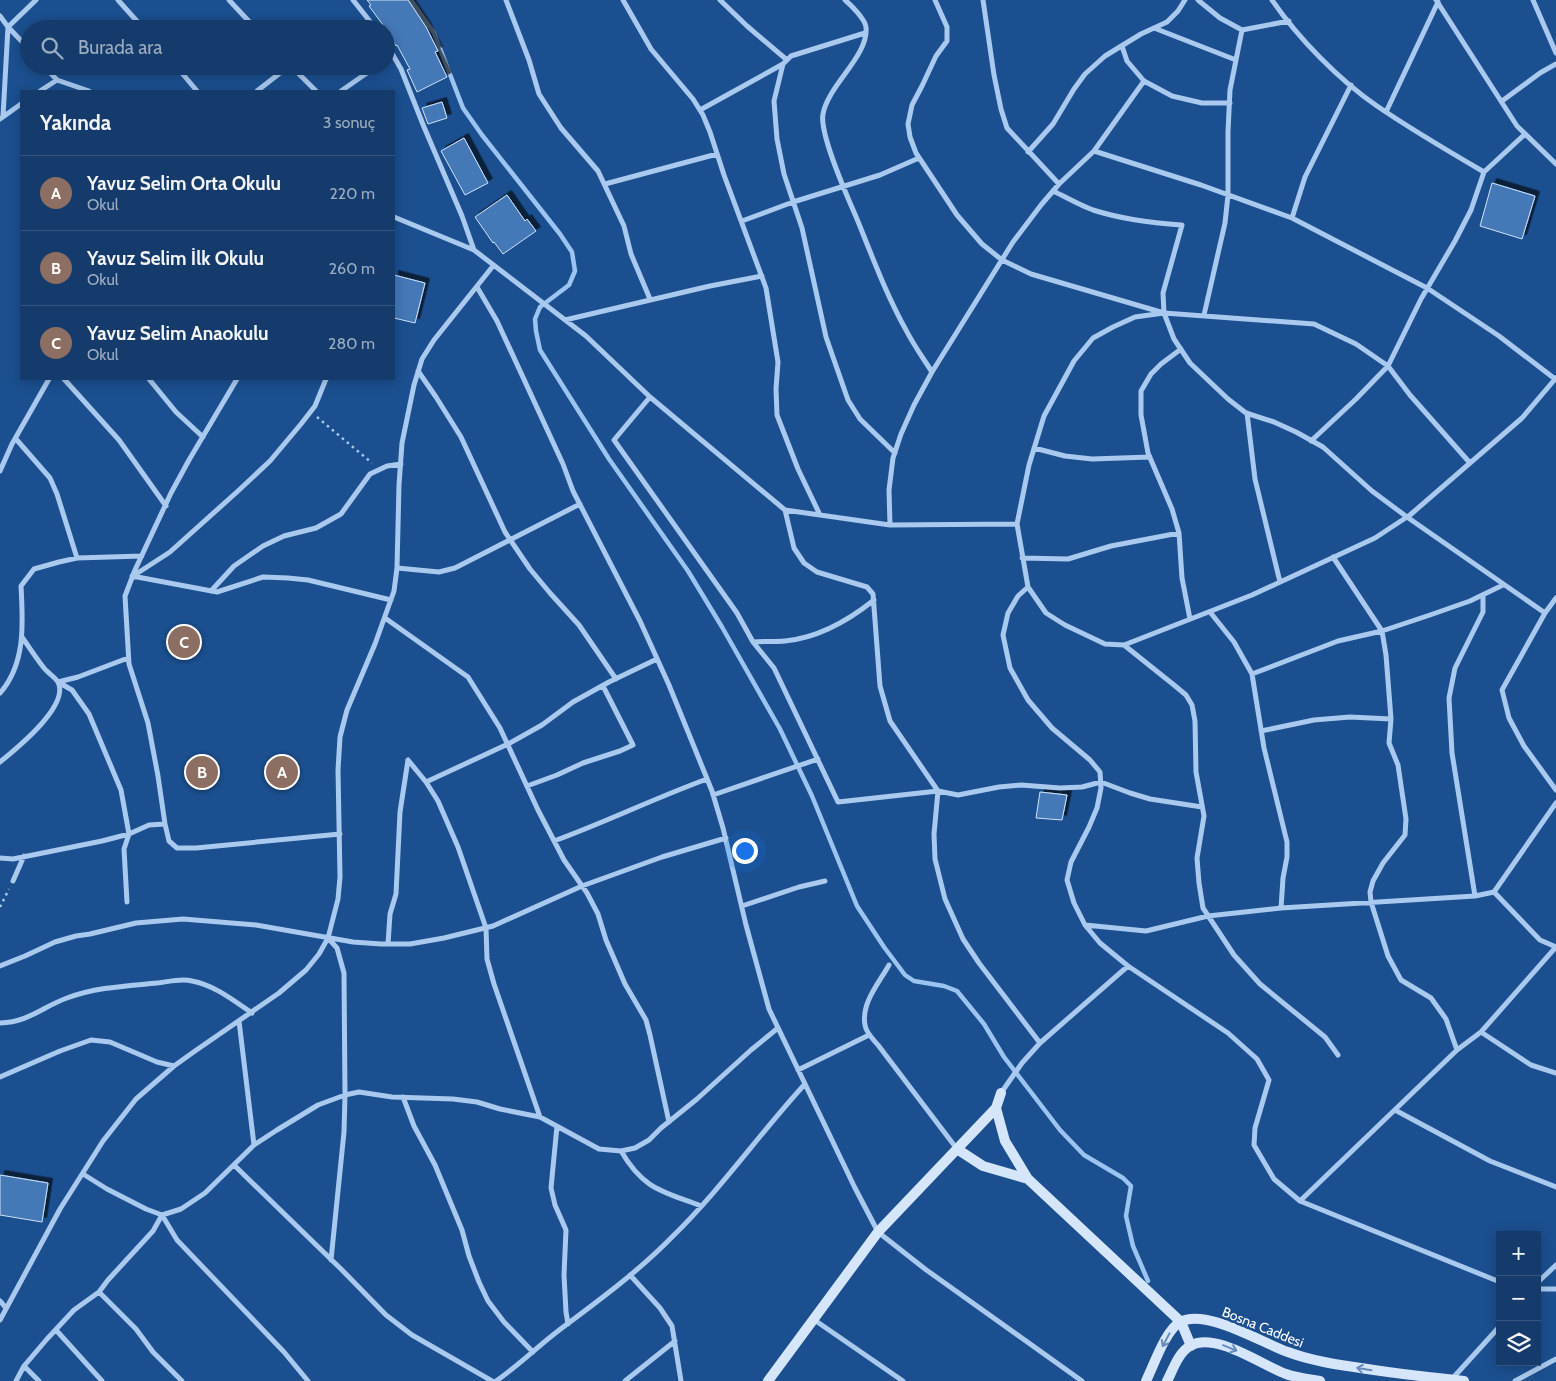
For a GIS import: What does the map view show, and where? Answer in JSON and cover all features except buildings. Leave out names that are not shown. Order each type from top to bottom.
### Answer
[{"type":"main road","points":[[768,1381],[878,1232],[996,1108],[1001,1093]]},
{"type":"main road","points":[[996,1108],[1005,1141],[1028,1179],[1180,1322],[1191,1346]]},
{"type":"main road","points":[[957,1149],[983,1166],[1028,1179]]},
{"type":"main road","name":"Bosna Caddesi","points":[[1180,1322],[1199,1318],[1210,1320],[1288,1352],[1313,1360],[1400,1374],[1464,1381]]},
{"type":"main road","points":[[1146,1381],[1167,1337],[1180,1322]]},
{"type":"main road","points":[[1167,1381],[1185,1350],[1191,1346],[1209,1342],[1219,1344],[1288,1374],[1320,1381]]},
{"type":"street","points":[[2,118],[8,27],[36,0]]},
{"type":"street","points":[[118,0],[136,20]]},
{"type":"street","points":[[229,0],[248,20]]},
{"type":"street","points":[[353,0],[369,20]]},
{"type":"street","points":[[506,0],[539,94],[561,128],[598,171],[624,226],[631,254],[650,299]]},
{"type":"street","points":[[623,0],[651,49],[700,110],[710,132],[766,288],[778,362],[776,389],[778,414],[798,469],[820,515]]},
{"type":"street","points":[[720,0],[787,60]]},
{"type":"street","points":[[845,0],[852,6],[866,25],[865,39],[856,58],[832,94],[823,114],[823,126],[844,186],[887,292],[906,331],[932,372]]},
{"type":"street","points":[[935,0],[947,26],[947,41],[936,56],[912,104],[908,124],[910,137],[919,158],[957,215],[982,244],[1002,260],[1031,274],[1164,313]]},
{"type":"street","points":[[983,0],[1001,110],[1007,128],[1059,184]]},
{"type":"street","points":[[1028,152],[1052,124],[1085,74],[1105,56],[1167,22],[1178,12],[1185,0]]},
{"type":"street","points":[[1198,0],[1220,18],[1242,30],[1289,21]]},
{"type":"street","points":[[1272,0],[1313,50],[1351,85],[1386,112],[1484,172]]},
{"type":"street","points":[[1533,0],[1556,53]]},
{"type":"street","points":[[1437,1],[1517,126],[1556,164]]},
{"type":"street","points":[[1386,112],[1437,1]]},
{"type":"street","points":[[0,16],[20,40]]},
{"type":"street","points":[[1154,28],[1236,60]]},
{"type":"street","points":[[1204,315],[1225,223],[1228,195],[1230,90],[1242,30]]},
{"type":"street","points":[[700,110],[782,64],[791,56],[865,33]]},
{"type":"street","points":[[1122,46],[1127,62],[1144,81],[1172,96],[1202,103],[1230,103]]},
{"type":"street","points":[[395,58],[462,216],[474,250]]},
{"type":"street","points":[[782,64],[774,101],[774,116],[784,174],[802,228],[826,337],[848,400],[860,419],[895,453]]},
{"type":"street","points":[[1502,101],[1540,73],[1556,64]]},
{"type":"street","points":[[52,75],[57,80],[82,90]]},
{"type":"street","points":[[184,75],[196,90]]},
{"type":"street","points":[[258,90],[278,75]]},
{"type":"street","points":[[299,75],[315,90]]},
{"type":"street","points":[[342,90],[364,75]]},
{"type":"street","points":[[42,90],[57,80]]},
{"type":"street","points":[[890,525],[889,490],[895,453],[914,405],[932,372],[1002,260],[1041,205],[1053,190],[1094,151],[1144,81]]},
{"type":"street","points":[[1292,218],[1305,177],[1351,85]]},
{"type":"street","points":[[2,118],[20,105]]},
{"type":"street","points":[[1311,441],[1388,366],[1427,288],[1471,210],[1484,172],[1525,134]]},
{"type":"street","points":[[1094,151],[1201,185],[1292,218],[1427,288],[1499,336],[1556,379],[1522,418],[1407,518],[1375,538],[1252,595],[1124,644],[1105,644],[1065,626],[1046,613],[1028,587],[1017,524],[1034,448],[1044,416],[1074,361],[1094,338],[1134,317],[1164,313],[1314,324],[1356,344],[1388,366],[1410,395],[1470,463]]},
{"type":"street","points":[[605,184],[717,154]]},
{"type":"street","points":[[742,221],[793,202],[880,175],[919,158]]},
{"type":"street","points":[[1053,190],[1092,209],[1160,224],[1182,225],[1163,293],[1164,313],[1174,339],[1190,363],[1228,399],[1247,413],[1274,422],[1323,448],[1372,492],[1545,613]]},
{"type":"street","points":[[395,217],[474,250],[586,336],[650,397],[785,510],[890,525],[1017,524]]},
{"type":"street","points":[[0,1320],[60,1209],[103,1141],[136,1099],[174,1066],[280,993],[306,970],[319,954],[328,938],[338,899],[340,878],[338,770],[340,737],[346,710],[391,600],[397,568],[402,442],[418,372],[422,359],[434,340],[493,266]]},
{"type":"street","points":[[564,320],[650,299],[762,276]]},
{"type":"street","points":[[477,286],[497,321],[580,504],[640,621],[669,684],[707,779],[726,838],[769,1009],[878,1232],[924,1269],[1082,1381]]},
{"type":"street","points":[[1181,350],[1161,364],[1141,391],[1141,415],[1150,457],[1172,509],[1179,533],[1182,578],[1190,619]]},
{"type":"street","points":[[418,372],[461,437],[505,532],[540,581],[579,624],[616,679]]},
{"type":"street","points":[[0,471],[49,380]]},
{"type":"street","points":[[65,380],[119,440],[166,506]]},
{"type":"street","points":[[151,380],[176,412],[202,437]]},
{"type":"street","points":[[236,380],[202,437],[166,506],[132,576],[125,596],[129,664],[148,723],[168,841],[177,848],[196,848],[340,834]]},
{"type":"street","points":[[132,576],[170,552],[270,461],[310,412],[326,380]]},
{"type":"street","points":[[650,397],[614,440],[737,613],[753,642],[774,668],[838,802],[938,791],[958,795],[1021,785],[1060,788],[1082,787],[1101,782],[1150,799],[1202,807]]},
{"type":"street","points":[[1247,413],[1255,479],[1280,582]]},
{"type":"street","points":[[16,439],[50,478],[57,494],[77,558]]},
{"type":"street","points":[[1034,448],[1064,456],[1092,459],[1150,457]]},
{"type":"street","points":[[211,591],[234,566],[263,546],[284,536],[316,528],[341,514],[370,474],[387,466],[401,464]]},
{"type":"street","points":[[397,568],[440,572],[455,568],[580,504]]},
{"type":"street","points":[[785,510],[794,548],[804,563],[817,572],[867,587],[873,594],[880,686],[890,721],[938,791],[934,834],[935,860],[945,898],[963,939],[1040,1043]]},
{"type":"street","points":[[1022,558],[1068,559],[1111,546],[1179,533]]},
{"type":"street","points":[[0,693],[6,686],[18,662],[23,626],[21,586],[34,569],[77,558],[142,556]]},
{"type":"street","points":[[1332,557],[1382,631],[1386,655],[1391,719],[1389,744],[1398,765],[1406,819],[1405,835],[1383,862],[1373,881],[1370,892],[1371,902],[1388,956],[1401,980],[1432,998],[1446,1019],[1457,1050]]},
{"type":"street","points":[[132,576],[217,592],[263,577],[308,580],[391,600]]},
{"type":"street","points":[[1252,674],[1338,641],[1382,631],[1462,604],[1503,585]]},
{"type":"street","points":[[1028,587],[1018,596],[1008,613],[1003,635],[1010,668],[1028,700],[1052,728],[1090,760],[1100,772],[1101,788],[1097,808],[1071,862],[1067,880],[1074,903],[1085,926],[1128,966],[1228,1033],[1256,1059],[1268,1080],[1255,1128],[1254,1145],[1274,1179],[1300,1201],[1496,1280]]},
{"type":"street","points":[[1475,896],[1452,753],[1449,698],[1455,668],[1483,612],[1483,595]]},
{"type":"street","points":[[1556,598],[1554,605],[1545,613],[1502,690],[1509,718],[1524,746],[1556,790]]},
{"type":"street","points":[[753,642],[786,640],[812,634],[855,615],[874,600]]},
{"type":"street","points":[[1210,612],[1234,642],[1252,674],[1261,731],[1287,842],[1282,908]]},
{"type":"street","points":[[385,618],[468,677],[500,728],[554,841],[598,914],[606,940],[625,984],[646,1020],[669,1122]]},
{"type":"street","points":[[22,636],[45,669],[58,682],[72,690],[89,714],[121,790],[129,834],[124,849],[127,902]]},
{"type":"street","points":[[1124,644],[1174,685],[1186,696],[1192,705],[1195,721],[1196,772],[1204,816],[1198,858],[1203,908],[1234,955],[1260,984],[1325,1037],[1338,1055]]},
{"type":"street","points":[[58,682],[78,678],[128,658]]},
{"type":"street","points":[[426,782],[508,744],[542,725],[573,702],[657,659]]},
{"type":"street","points":[[0,762],[47,719],[59,694],[58,682]]},
{"type":"street","points":[[527,786],[633,745],[603,686]]},
{"type":"street","points":[[1261,731],[1314,720],[1350,717],[1391,719]]},
{"type":"street","points":[[713,796],[818,759]]},
{"type":"street","points":[[388,944],[390,914],[396,894],[400,812],[408,760],[426,782],[438,801],[458,847],[486,928],[487,959],[494,984],[540,1117]]},
{"type":"street","points":[[554,841],[628,812],[668,793],[707,779]]},
{"type":"street","points":[[1085,926],[1146,931],[1208,916],[1282,908],[1475,896],[1494,892],[1556,803]]},
{"type":"street","points":[[0,858],[13,858],[102,841],[129,834],[149,825],[165,824]]},
{"type":"street","points":[[0,966],[55,942],[76,936],[136,923],[174,920],[256,925],[299,931],[353,942],[410,944],[486,928],[582,886],[662,857],[726,838]]},
{"type":"street","points":[[12,881],[24,856]]},
{"type":"street","points":[[742,906],[799,887],[825,881]]},
{"type":"street","points":[[1300,1201],[1457,1050],[1481,1032],[1556,947],[1540,940],[1494,892]]},
{"type":"street","points":[[328,938],[337,948],[344,973],[345,1095],[342,1149],[331,1260]]},
{"type":"street","points":[[889,965],[866,1003],[865,1026],[869,1035],[957,1149]]},
{"type":"street","points":[[1001,1093],[1022,1063],[1040,1043],[1128,966]]},
{"type":"street","points":[[0,1023],[33,1016],[66,998],[98,990],[124,985],[180,980],[190,980],[207,985],[252,1013]]},
{"type":"street","points":[[239,1021],[254,1145]]},
{"type":"street","points":[[83,1174],[107,1189],[162,1215],[182,1209],[206,1193],[254,1145],[318,1106],[345,1095],[359,1092],[476,1102],[540,1117],[599,1149],[621,1151],[635,1148],[649,1140],[750,1050],[778,1028]]},
{"type":"street","points":[[1481,1032],[1531,1065],[1556,1073]]},
{"type":"street","points":[[798,1070],[869,1035]]},
{"type":"street","points":[[0,1077],[91,1040],[110,1042],[157,1062],[174,1066]]},
{"type":"street","points":[[496,1381],[630,1275],[673,1237],[805,1084]]},
{"type":"street","points":[[403,1097],[414,1126],[435,1165],[458,1220],[469,1256],[488,1301],[504,1322],[533,1352]]},
{"type":"street","points":[[1395,1110],[1490,1161],[1556,1186]]},
{"type":"street","points":[[557,1126],[551,1188],[555,1204],[566,1230],[564,1274],[568,1324]]},
{"type":"street","points":[[621,1151],[630,1166],[642,1180],[655,1189],[701,1206]]},
{"type":"street","points":[[234,1165],[386,1315],[405,1330],[492,1381]]},
{"type":"street","points":[[16,1381],[24,1366],[74,1310],[99,1292],[153,1231],[162,1215]]},
{"type":"street","points":[[162,1215],[177,1240],[284,1352],[308,1381]]},
{"type":"street","points":[[1541,1279],[1556,1265]]},
{"type":"street","points":[[630,1275],[660,1308],[672,1326],[681,1381]]},
{"type":"street","points":[[1541,1289],[1556,1289]]},
{"type":"street","points":[[99,1292],[136,1329],[153,1352],[182,1381]]},
{"type":"street","points":[[0,1301],[6,1308]]},
{"type":"street","points":[[814,1320],[903,1381]]},
{"type":"street","points":[[56,1330],[102,1381]]},
{"type":"street","points":[[1452,1380],[1496,1330]]},
{"type":"street","points":[[625,1381],[675,1341]]},
{"type":"street","points":[[1515,1381],[1556,1359]]},
{"type":"street","points":[[24,1366],[39,1381]]},
{"type":"path","points":[[310,412],[364,455],[378,470]]},
{"type":"path","points":[[0,907],[12,881]]},
{"type":"waterway","points":[[411,0],[434,33],[463,108],[572,252],[575,271],[569,285],[540,307],[535,319],[540,350],[609,459],[688,571],[722,627],[780,729],[812,796],[857,906],[905,975],[914,981],[944,986],[957,991],[984,1024],[1004,1057],[1060,1130],[1084,1155],[1123,1178],[1131,1186],[1126,1216],[1133,1246],[1148,1281]]},
{"type":"place","name":"Yavuz Selim Anaokulu","points":[[184,642]]},
{"type":"place","name":"Yavuz Selim İlk Okulu","points":[[202,772]]},
{"type":"place","name":"Yavuz Selim Orta Okulu","points":[[282,772]]}]
